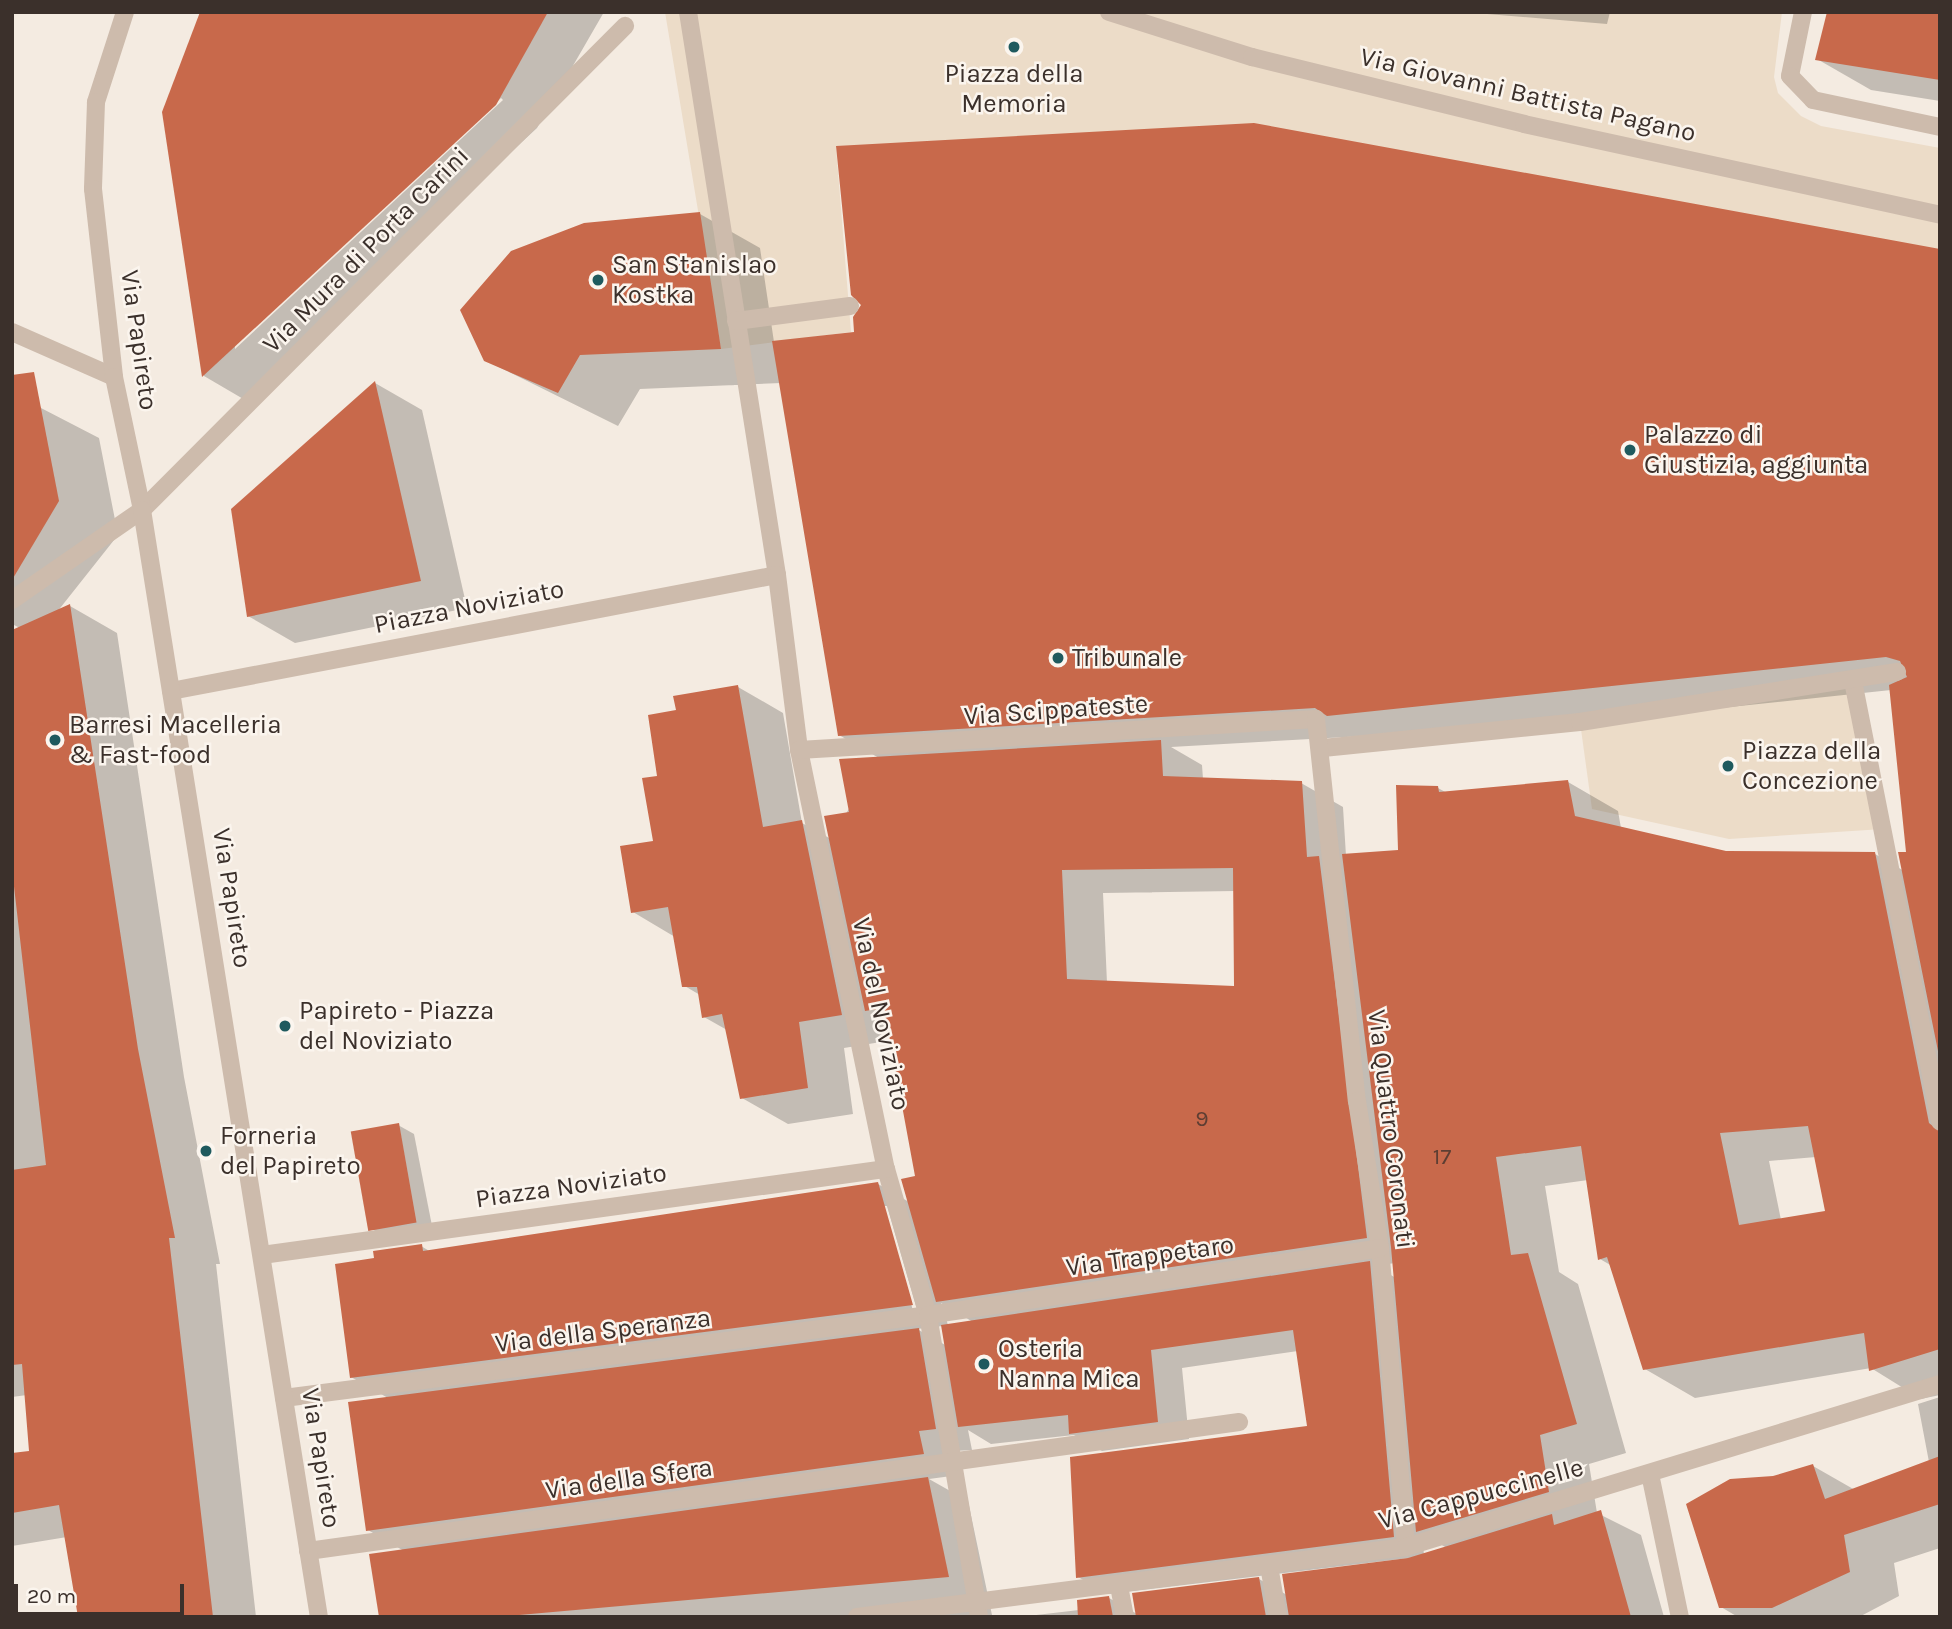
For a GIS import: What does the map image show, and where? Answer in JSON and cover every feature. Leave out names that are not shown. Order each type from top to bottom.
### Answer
[{"type":"street","name":"Via Papireto","points":[[125,12],[96,102],[93,189],[114,377],[142,510],[172,691],[319,1617]]},
{"type":"street","name":"Via del Noviziato","points":[[688,12],[777,575],[799,750],[886,1169],[928,1315],[956,1460],[978,1611]]},
{"type":"street","name":"Via Giovanni Battista Pagano","points":[[1109,12],[1252,57],[1524,124],[1940,215]]},
{"type":"street","points":[[1803,12],[1790,76],[1813,100],[1940,127]]},
{"type":"street","name":"Via Mura di Porta Carini","points":[[12,600],[142,510],[625,26]]},
{"type":"street","points":[[736,321],[850,306]]},
{"type":"street","points":[[12,331],[114,377]]},
{"type":"street","name":"Piazza Noviziato","points":[[172,691],[777,575]]},
{"type":"street","points":[[1323,748],[1580,722],[1897,672]]},
{"type":"street","points":[[1853,681],[1940,1121]]},
{"type":"street","name":"Via Scippateste","points":[[799,750],[1316,719]]},
{"type":"street","name":"Via Quattro Coronati","points":[[1316,719],[1323,748],[1357,1101],[1380,1248],[1406,1547]]},
{"type":"street","name":"Piazza Noviziato","points":[[262,1255],[886,1169]]},
{"type":"street","name":"Via Trappetaro","points":[[928,1315],[1380,1248]]},
{"type":"street","name":"Via della Speranza","points":[[284,1398],[928,1315]]},
{"type":"street","name":"Via Cappuccinelle","points":[[857,1617],[978,1611],[1119,1586],[1406,1547],[1940,1384]]},
{"type":"street","name":"Via della Sfera","points":[[308,1551],[1239,1422]]},
{"type":"street","points":[[1650,1474],[1680,1617]]},
{"type":"street","points":[[1269,1566],[1278,1617]]},
{"type":"street","points":[[1119,1586],[1125,1617]]},
{"type":"shaded area","points":[[665,12],[1782,12],[1774,77],[1778,93],[1801,116],[1821,126],[1940,148],[1940,249],[836,147],[851,332],[721,349]]},
{"type":"shaded area","name":"Piazza della Concezione","points":[[1853,681],[1883,829],[1729,839],[1592,809],[1580,722]]},
{"type":"building","points":[[200,12],[548,12],[496,105],[202,377],[162,112]]},
{"type":"building","points":[[1827,12],[1940,12],[1940,80],[1815,60]]},
{"type":"building","points":[[1254,123],[1940,249],[1940,1061],[1898,852],[1906,852],[1889,685],[1907,677],[1900,661],[1886,657],[1327,716],[1315,708],[838,736],[772,341],[854,332],[853,317],[861,305],[851,295],[836,146]]},
{"type":"building","name":"San Stanislao Kostka","points":[[700,212],[721,349],[580,355],[558,393],[484,361],[460,310],[511,251],[584,223]]},
{"type":"building","points":[[34,372],[59,501],[12,580],[12,375]]},
{"type":"building","points":[[375,381],[421,581],[247,617],[231,509]]},
{"type":"building","points":[[70,604],[138,1049],[175,1238],[169,1238],[213,1617],[78,1617],[59,1505],[12,1513],[12,1453],[29,1451],[22,1364],[12,1365],[12,1170],[46,1165],[12,869],[12,630]]},
{"type":"building","points":[[738,685],[763,827],[802,820],[842,1015],[799,1022],[808,1088],[740,1099],[722,1014],[702,1018],[697,987],[682,987],[668,907],[631,913],[620,846],[653,841],[642,778],[657,776],[648,715],[676,710],[673,696]]},
{"type":"building","points":[[1161,740],[1163,776],[1302,781],[1307,857],[1319,856],[1367,1238],[936,1302],[901,1179],[915,1176],[884,1008],[865,1011],[824,816],[849,812],[839,759]],"holes":[[[1233,868],[1234,986],[1067,979],[1062,870]]]},
{"type":"building","points":[[1568,780],[1575,816],[1726,851],[1875,852],[1929,1123],[1940,1132],[1940,1349],[1869,1371],[1864,1333],[1643,1370],[1607,1257],[1598,1260],[1581,1146],[1496,1157],[1511,1255],[1528,1253],[1577,1424],[1540,1435],[1549,1492],[1416,1532],[1391,1247],[1342,854],[1398,850],[1396,785],[1438,786],[1439,792]],"holes":[[[1808,1126],[1825,1211],[1739,1225],[1720,1133]]]},
{"type":"building","points":[[399,1123],[417,1222],[368,1231],[351,1132]]},
{"type":"building","points":[[878,1182],[913,1305],[350,1378],[335,1264],[374,1258],[373,1251],[422,1244],[423,1251]]},
{"type":"building","points":[[1370,1261],[1394,1537],[1076,1578],[1070,1457],[1307,1426],[1293,1330],[1151,1350],[1158,1422],[1069,1434],[1068,1415],[958,1427],[941,1325]]},
{"type":"building","points":[[919,1328],[936,1429],[919,1431],[924,1454],[366,1531],[348,1402]]},
{"type":"building","points":[[1940,1456],[1940,1504],[1844,1535],[1850,1572],[1772,1608],[1719,1608],[1686,1504],[1730,1479],[1773,1476],[1813,1464],[1825,1499]]},
{"type":"building","points":[[928,1477],[949,1577],[496,1617],[379,1617],[369,1554]]},
{"type":"building","points":[[1601,1510],[1631,1617],[1289,1617],[1282,1574],[1408,1558],[1552,1514],[1554,1525]]},
{"type":"building","points":[[1259,1577],[1266,1617],[1136,1617],[1132,1593]]},
{"type":"building","points":[[1109,1596],[1113,1617],[1078,1617],[1077,1600]]},
{"type":"place","name":"Piazza della Memoria","points":[[1014,47]]},
{"type":"place","name":"San Stanislao Kostka","points":[[598,280]]},
{"type":"place","name":"Palazzo di Giustizia, aggiunta","points":[[1630,450]]},
{"type":"place","name":"Tribunale","points":[[1058,658]]},
{"type":"place","name":"Barresi Macelleria & Fast-food","points":[[55,740]]},
{"type":"place","name":"Piazza della Concezione","points":[[1728,766]]},
{"type":"place","name":"Papireto - Piazza del Noviziato","points":[[285,1026]]},
{"type":"place","name":"Forneria del Papireto","points":[[206,1151]]},
{"type":"place","name":"Osteria Nanna Mica","points":[[984,1364]]}]
